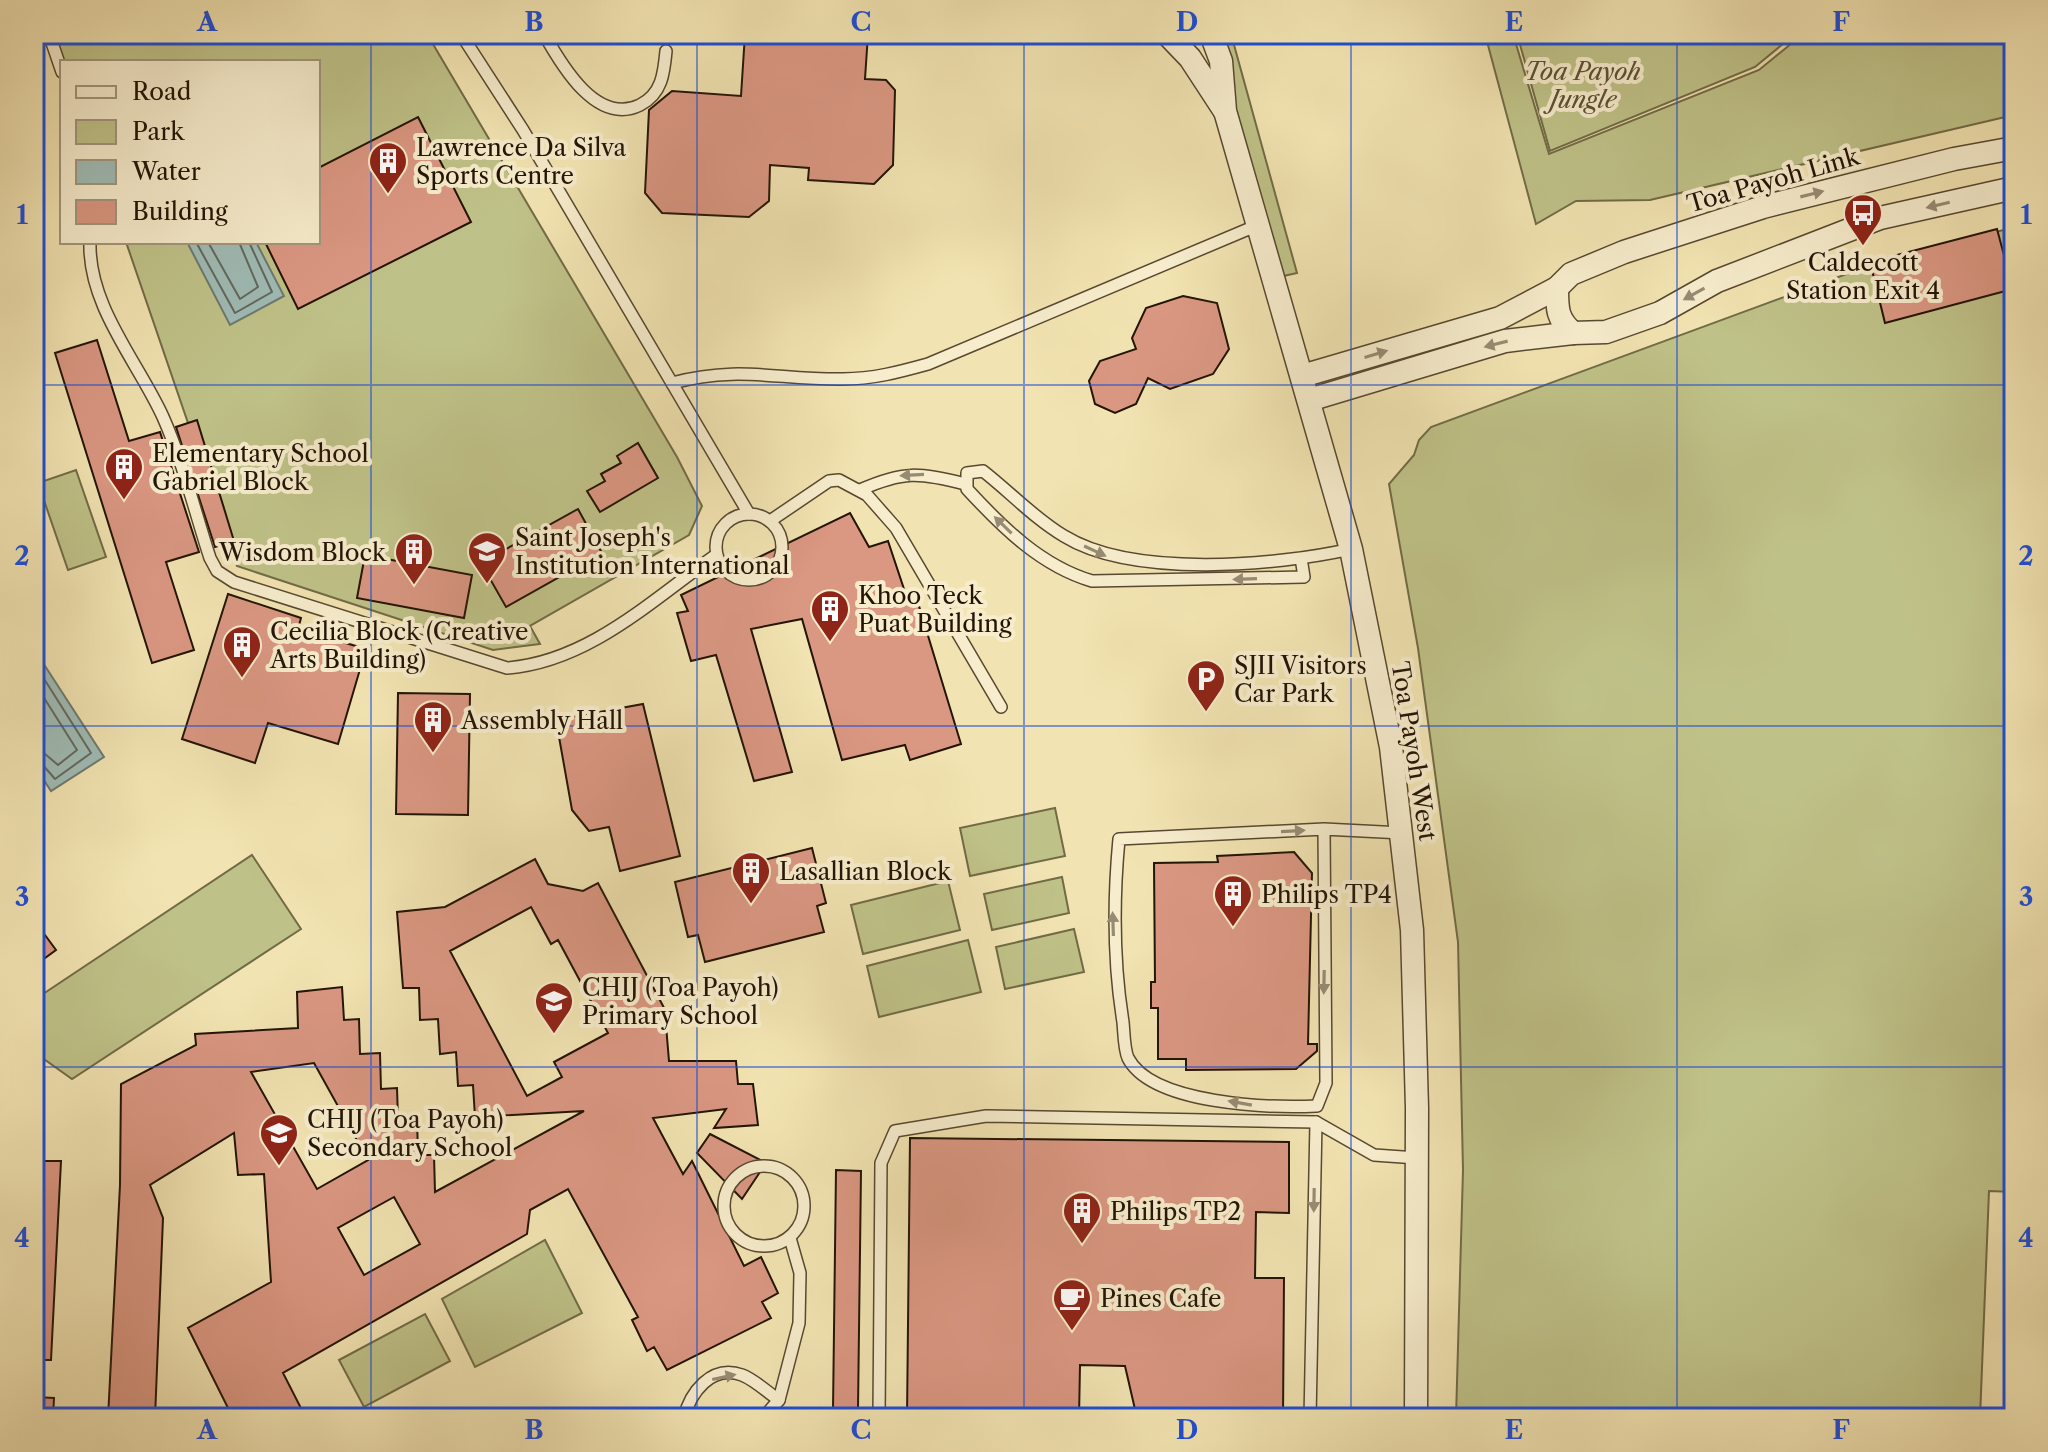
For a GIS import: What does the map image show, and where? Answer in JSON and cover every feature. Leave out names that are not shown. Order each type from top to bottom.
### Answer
[{"type":"street","name":"Toa Payoh West","points":[[1167,34],[1190,58],[1225,111]]},
{"type":"street","name":"Toa Payoh West","points":[[1211,34],[1221,61],[1225,111],[1351,549],[1389,734],[1412,930],[1417,1158],[1416,1418]]},
{"type":"street","name":"Toa Payoh Link","points":[[1302,376],[1500,318],[1557,288],[1571,274],[1624,252],[1763,207],[1954,159],[2014,148]]},
{"type":"street","points":[[1309,400],[1505,341],[1606,332],[1660,313],[1717,281],[1880,218],[2014,188]]},
{"type":"street","points":[[1557,288],[1557,314],[1573,333]]},
{"type":"lane","points":[[49,34],[60,66]]},
{"type":"lane","points":[[461,34],[523,130],[749,514]]},
{"type":"lane","points":[[544,34],[591,98],[610,109],[627,110],[652,99],[663,79],[666,51]]},
{"type":"lane","points":[[672,383],[711,373],[744,372],[842,379],[887,376],[928,364],[1258,225]]},
{"type":"lane","points":[[90,244],[93,277],[126,351],[162,414],[210,558],[217,571],[234,582],[507,668],[535,666],[578,651],[716,555]]},
{"type":"lane","points":[[965,484],[967,473],[983,471],[1064,536],[1106,556],[1148,563],[1301,558],[1351,549]]},
{"type":"lane","points":[[860,490],[890,477],[914,472],[965,484],[1010,533],[1041,558],[1068,574],[1092,581],[1304,577],[1301,558]]},
{"type":"lane","points":[[770,521],[829,481],[839,480],[860,490],[896,528],[1001,707]]},
{"type":"lane","points":[[749,514],[770,521],[777,530],[782,552],[778,563],[762,579],[739,579],[729,574],[716,555],[717,536],[723,527],[730,519],[749,514]]},
{"type":"lane","points":[[1324,829],[1326,1083],[1322,1101],[1317,1106],[1270,1108],[1193,1095],[1151,1082],[1128,1058],[1115,969],[1113,905],[1119,839],[1324,829],[1402,833]]},
{"type":"lane","points":[[879,1418],[881,1163],[895,1131],[986,1116],[1316,1122],[1374,1155],[1417,1158]]},
{"type":"lane","points":[[1310,1418],[1316,1122]]},
{"type":"lane","points":[[772,1166],[788,1173],[800,1188],[804,1205],[801,1223],[790,1238],[774,1246],[756,1247],[739,1239],[727,1225],[723,1207],[726,1190],[737,1175],[753,1167],[772,1166]]},
{"type":"lane","points":[[763,1418],[779,1400],[799,1323],[800,1273],[790,1238]]},
{"type":"lane","points":[[684,1418],[690,1397],[699,1385],[726,1373],[749,1379],[779,1400]]},
{"type":"green space","points":[[54,34],[427,34],[677,457],[702,506],[689,535],[530,626],[540,644],[493,650],[237,566],[127,244],[320,244],[320,60],[63,60]]},
{"type":"green space","points":[[1211,34],[1231,34],[1297,273],[1279,277]]},
{"type":"green space","points":[[1485,34],[1513,34],[1549,154],[1759,70],[1803,34],[2014,34],[2014,115],[1650,200],[1576,201],[1536,224]]},
{"type":"green space","name":"Toa Payoh Jungle","points":[[1517,34],[1795,34],[1755,67],[1550,151]]},
{"type":"green space","points":[[2014,227],[2014,1192],[1989,1191],[1980,1418],[1456,1418],[1463,1170],[1458,942],[1418,648],[1389,484],[1414,455],[1419,440],[1431,427],[1852,272]]},
{"type":"green space","points":[[76,470],[106,557],[68,570],[38,483]]},
{"type":"green space","points":[[1055,808],[1065,856],[970,876],[960,828]]},
{"type":"green space","points":[[252,855],[301,929],[72,1079],[34,1052],[34,1000]]},
{"type":"green space","points":[[1062,877],[1069,913],[992,930],[984,894]]},
{"type":"green space","points":[[948,881],[960,930],[863,954],[851,905]]},
{"type":"green space","points":[[1074,929],[1084,972],[1005,989],[996,947]]},
{"type":"green space","points":[[968,940],[981,992],[879,1017],[867,966]]},
{"type":"green space","points":[[545,1240],[582,1313],[475,1367],[442,1299]]},
{"type":"green space","points":[[425,1314],[450,1361],[364,1407],[339,1360]]},
{"type":"water","points":[[188,244],[257,244],[284,296],[230,325]]},
{"type":"water","points":[[34,649],[104,757],[51,791],[34,765]]},
{"type":"building","points":[[745,34],[868,34],[865,79],[886,80],[895,90],[893,165],[874,184],[808,180],[809,168],[770,165],[769,201],[749,217],[662,213],[645,193],[649,110],[672,91],[741,96]]},
{"type":"building","name":"Lawrence Da Silva Sports Centre","points":[[418,117],[471,222],[298,309],[266,244],[320,244],[320,167]]},
{"type":"building","points":[[1997,229],[2013,289],[1885,323],[1870,262]]},
{"type":"building","points":[[1183,296],[1217,303],[1229,349],[1213,374],[1170,389],[1148,378],[1136,404],[1115,413],[1095,404],[1089,381],[1100,361],[1136,349],[1132,338],[1146,308]]},
{"type":"building","name":"Elementary School Gabriel Block","points":[[97,340],[129,441],[160,432],[199,552],[166,562],[194,650],[152,663],[55,353]]},
{"type":"building","points":[[197,420],[234,541],[215,547],[176,427]]},
{"type":"building","points":[[638,443],[658,478],[600,512],[587,491],[605,481],[601,474],[621,463],[617,456]]},
{"type":"building","points":[[578,509],[602,553],[506,607],[481,563]]},
{"type":"building","name":"Khoo Teck Puat Building","points":[[850,513],[869,547],[888,541],[906,595],[915,593],[961,744],[910,760],[905,745],[842,760],[802,619],[751,629],[792,772],[754,781],[716,655],[691,661],[677,613],[688,611],[681,595]]},
{"type":"building","name":"Wisdom Block","points":[[365,555],[472,575],[464,618],[357,598]]},
{"type":"building","name":"Cecilia Block (Creative Arts Building)","points":[[228,594],[301,618],[298,629],[366,649],[338,744],[268,723],[255,763],[182,739]]},
{"type":"building","name":"Assembly Hall","points":[[398,693],[470,694],[468,815],[396,814]]},
{"type":"building","points":[[643,704],[680,856],[620,871],[609,827],[589,831],[572,810],[556,720]]},
{"type":"building","name":"Lasallian Block","points":[[812,848],[826,903],[817,906],[824,932],[705,962],[698,935],[688,937],[675,882]]},
{"type":"building","name":"Philips TP4","points":[[1294,852],[1312,873],[1308,1044],[1317,1044],[1317,1051],[1296,1069],[1186,1070],[1186,1059],[1158,1059],[1158,1008],[1151,1008],[1151,982],[1155,982],[1154,863],[1218,862],[1217,856]]},
{"type":"building","points":[[535,859],[548,884],[583,891],[598,883],[671,1021],[666,1025],[669,1061],[736,1061],[738,1084],[753,1084],[758,1125],[714,1128],[726,1109],[653,1118],[683,1174],[692,1161],[744,1266],[761,1257],[778,1293],[762,1302],[771,1318],[667,1370],[654,1347],[647,1351],[632,1320],[638,1317],[568,1189],[530,1210],[527,1234],[283,1373],[306,1418],[233,1418],[188,1328],[271,1282],[264,1174],[238,1175],[234,1133],[150,1185],[163,1218],[155,1418],[108,1418],[120,1185],[121,1084],[196,1045],[195,1034],[298,1028],[297,992],[342,987],[344,1020],[359,1019],[360,1054],[380,1053],[381,1089],[397,1088],[398,1119],[417,1118],[418,1155],[434,1155],[435,1192],[584,1111],[475,1117],[473,1085],[458,1086],[456,1052],[440,1054],[438,1019],[420,1020],[419,988],[403,988],[397,912],[445,907]],"holes":[[[531,907],[551,944],[558,940],[608,1033],[554,1062],[562,1077],[527,1096],[450,951]],[[314,1063],[368,1160],[317,1189],[251,1072]],[[394,1197],[420,1244],[364,1275],[338,1228]]]},
{"type":"building","points":[[34,920],[56,950],[34,966]]},
{"type":"building","points":[[710,1134],[766,1163],[742,1199],[697,1153]]},
{"type":"building","name":"Philips TP2","points":[[910,1138],[1289,1142],[1289,1213],[1256,1212],[1255,1278],[1284,1278],[1283,1418],[1137,1418],[1125,1366],[1080,1365],[1079,1418],[907,1418]]},
{"type":"building","points":[[34,1161],[61,1161],[51,1360],[34,1360]]},
{"type":"building","points":[[836,1170],[861,1171],[858,1410],[833,1410]]},
{"type":"building","points":[[34,1397],[54,1398],[53,1418],[34,1418]]},
{"type":"place","name":"Lawrence Da Silva Sports Centre","points":[[388,195]]},
{"type":"place","name":"Caldecott Station Exit 4","points":[[1863,247]]},
{"type":"place","name":"Elementary School Gabriel Block","points":[[124,501]]},
{"type":"place","name":"Saint Joseph's Institution International","points":[[487,585]]},
{"type":"place","name":"Wisdom Block","points":[[414,586]]},
{"type":"place","name":"Khoo Teck Puat Building","points":[[830,643]]},
{"type":"place","name":"Cecilia Block (Creative Arts Building)","points":[[242,679]]},
{"type":"place","name":"SJII Visitors Car Park","points":[[1206,713]]},
{"type":"place","name":"Assembly Hall","points":[[433,754]]},
{"type":"place","name":"Lasallian Block","points":[[751,905]]},
{"type":"place","name":"Philips TP4","points":[[1233,928]]},
{"type":"place","name":"CHIJ (Toa Payoh) Primary School","points":[[554,1035]]},
{"type":"place","name":"CHIJ (Toa Payoh) Secondary School","points":[[279,1167]]},
{"type":"place","name":"Philips TP2","points":[[1082,1245]]},
{"type":"place","name":"Pines Cafe","points":[[1072,1332]]}]
